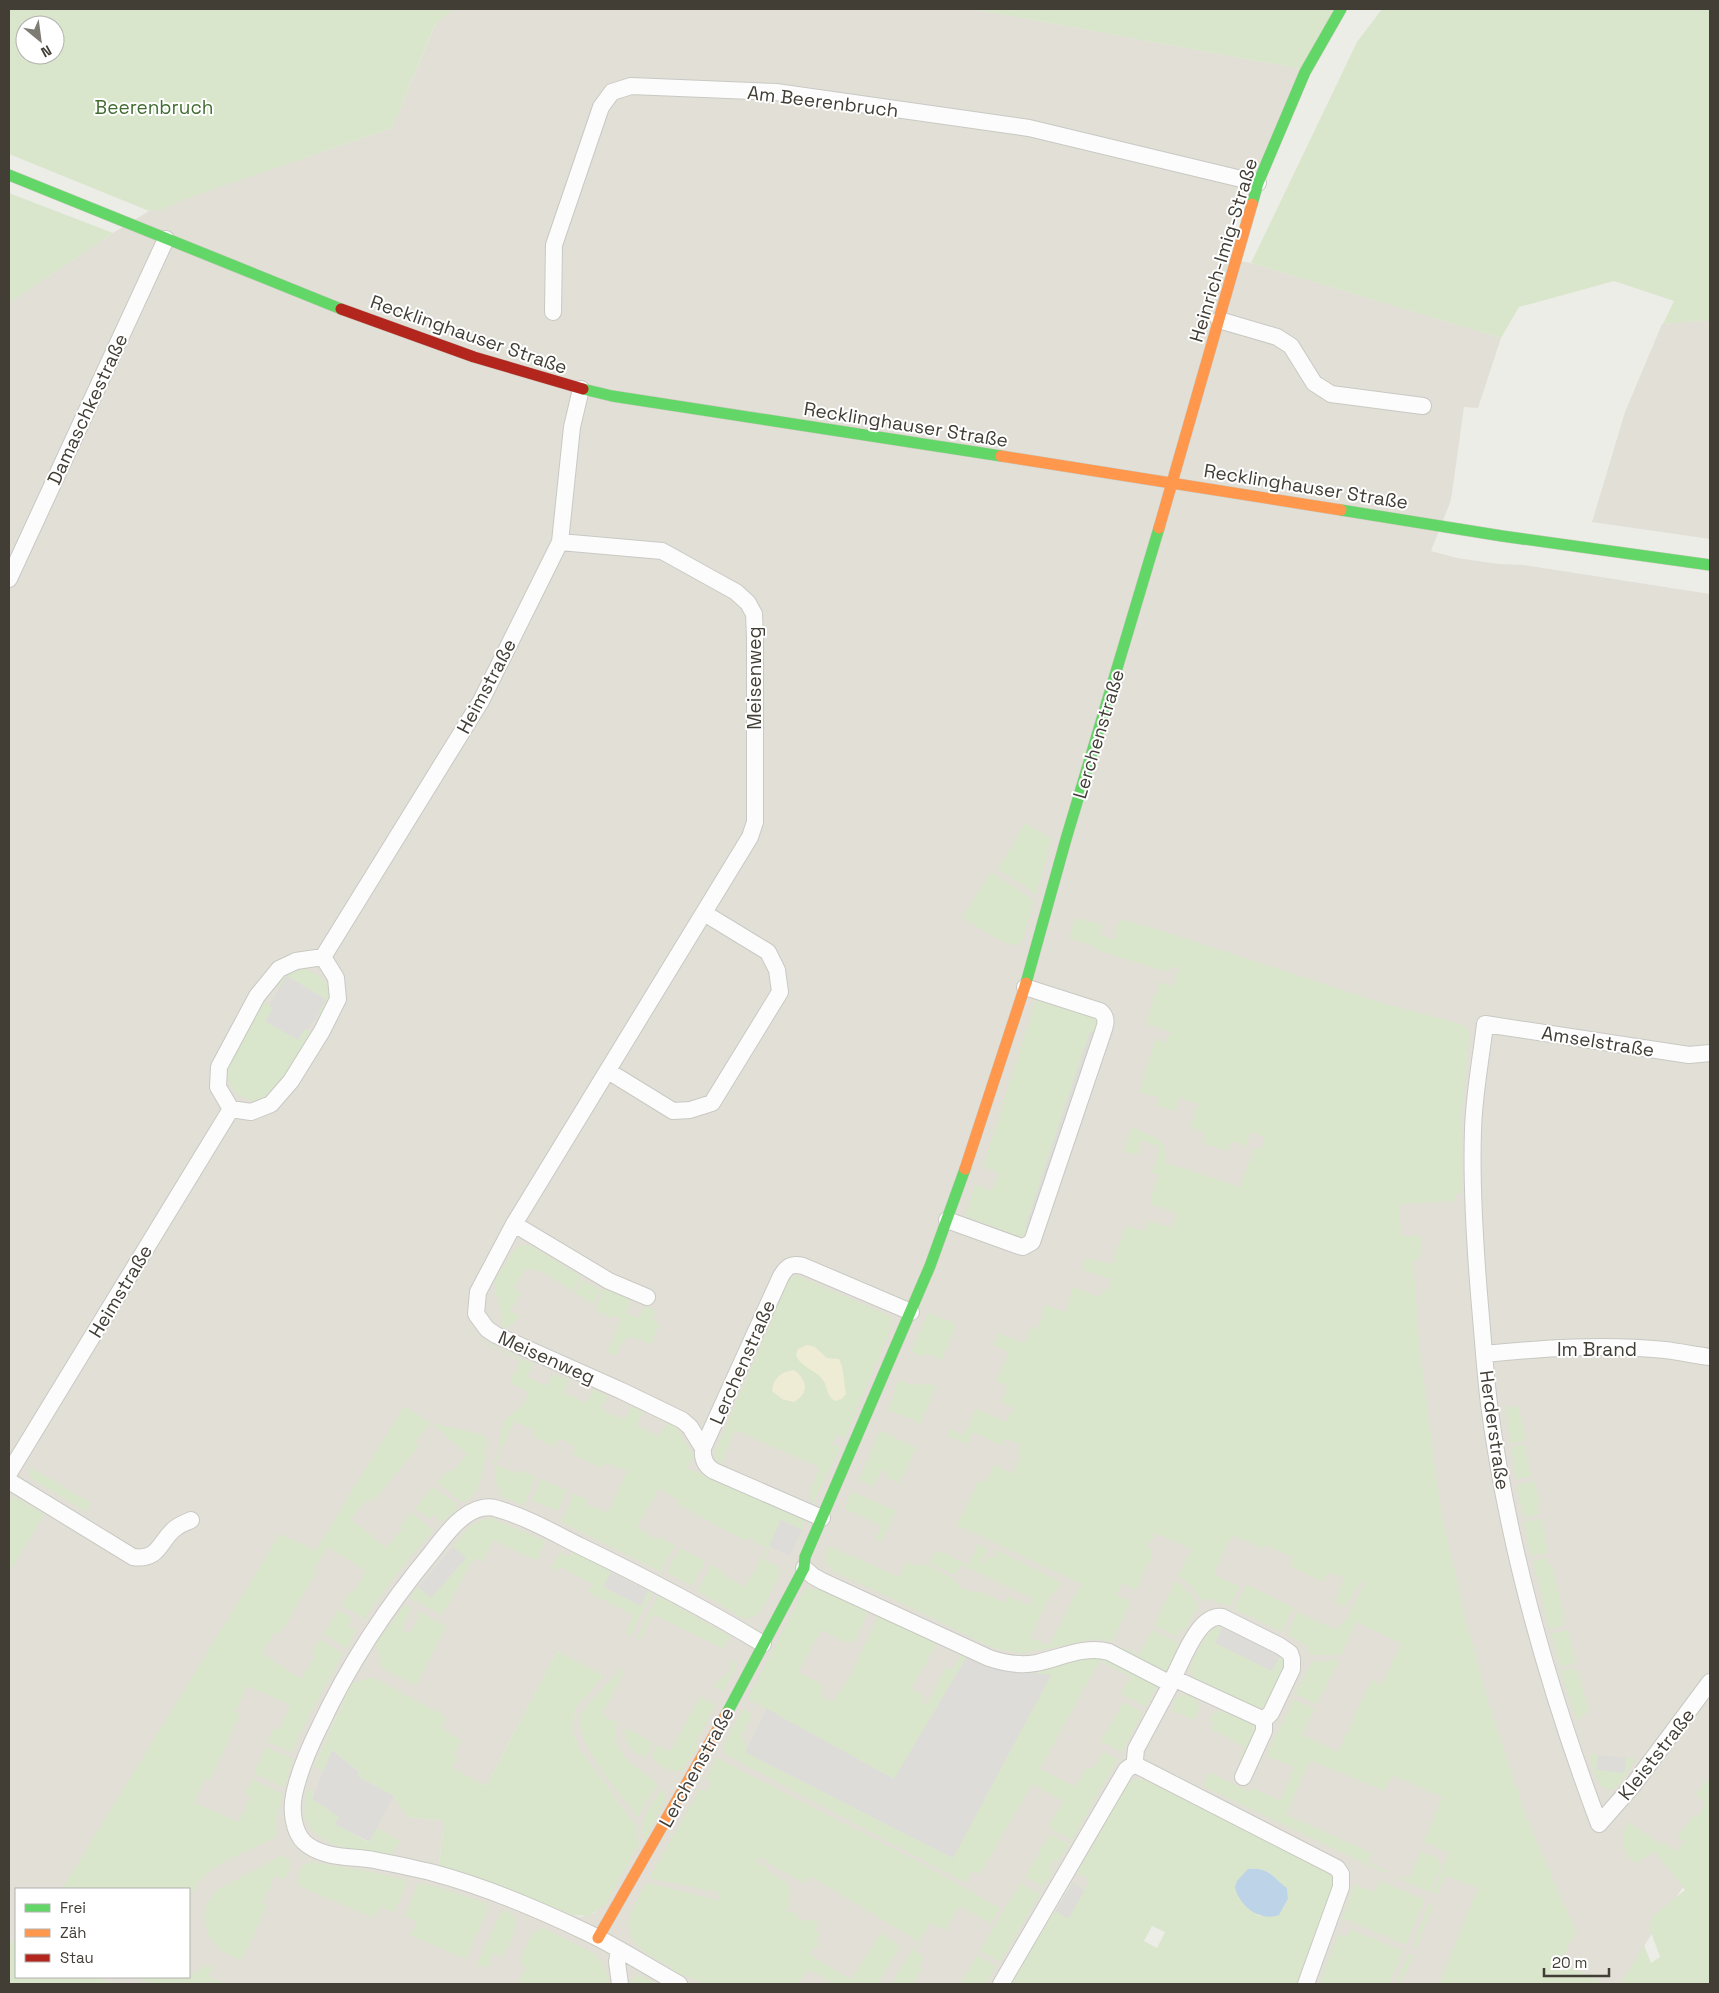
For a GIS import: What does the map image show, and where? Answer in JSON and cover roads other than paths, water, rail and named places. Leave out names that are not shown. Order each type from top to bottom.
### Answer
[{"type":"street","name":"Heinrich-Imig-Straße","points":[[1172,482],[1258,183],[1305,72],[1341,9]]},
{"type":"street","name":"Am Beerenbruch","points":[[552,312],[554,245],[601,107],[612,92],[631,86],[776,92],[1029,128],[1258,183]]},
{"type":"street","name":"Recklinghauser Straße","points":[[9,175],[331,306],[481,360],[581,389],[612,396],[1172,482],[1492,534],[1710,565]]},
{"type":"street","name":"Damaschkestraße","points":[[9,579],[166,239]]},
{"type":"street","points":[[1219,320],[1277,337],[1291,346],[1314,383],[1331,394],[1424,406]]},
{"type":"street","name":"Heimstraße","points":[[323,957],[481,701],[560,542],[572,427],[581,389]]},
{"type":"street","name":"Lerchenstraße","points":[[598,1938],[691,1779],[804,1568],[805,1557],[911,1312],[976,1139],[1025,987],[1066,839],[1172,482]]},
{"type":"street","name":"Meisenweg","points":[[560,542],[662,551],[736,592],[748,603],[754,614],[755,822],[750,837],[704,914],[514,1224],[478,1292],[476,1314],[487,1329],[496,1335],[682,1420],[690,1427],[703,1448]]},
{"type":"street","points":[[608,1072],[673,1112],[690,1110],[712,1103],[780,992],[777,970],[768,952],[704,914]]},
{"type":"street","points":[[323,957],[336,978],[338,999],[317,1039],[291,1081],[271,1104],[251,1112],[231,1109],[218,1087],[219,1067],[257,996],[279,969],[296,961],[323,957]]},
{"type":"street","points":[[947,1220],[1019,1246],[1032,1242],[1099,1045],[1106,1020],[1104,1014],[1100,1011],[1025,987]]},
{"type":"street","name":"Amselstraße","points":[[1485,1024],[1689,1055],[1710,1053]]},
{"type":"street","name":"Herderstraße","points":[[1485,1024],[1475,1110],[1473,1156],[1474,1212],[1489,1403],[1500,1470],[1535,1631],[1565,1730],[1599,1824]]},
{"type":"street","name":"Heimstraße","points":[[9,1473],[231,1109]]},
{"type":"street","points":[[514,1224],[609,1281],[647,1297]]},
{"type":"street","name":"Lerchenstraße","points":[[822,1518],[714,1471],[704,1461],[703,1448],[781,1276],[789,1266],[803,1266],[911,1312]]},
{"type":"street","name":"Im Brand","points":[[1484,1354],[1602,1347],[1664,1350],[1710,1357]]},
{"type":"street","points":[[9,1481],[133,1558],[144,1559],[154,1554],[175,1528],[191,1520]]},
{"type":"street","points":[[679,1984],[598,1938],[501,1896],[437,1874],[390,1863],[321,1852],[306,1844],[296,1829],[293,1813],[294,1796],[304,1761],[341,1684],[365,1644],[417,1570],[458,1523],[481,1508],[496,1508],[569,1540],[658,1585],[763,1644]]},
{"type":"street","points":[[804,1568],[822,1581],[989,1658],[1006,1662],[1033,1663],[1082,1651],[1100,1650],[1109,1652],[1170,1686],[1264,1720]]},
{"type":"street","points":[[1136,1765],[1134,1753],[1189,1647],[1204,1624],[1213,1618],[1222,1617],[1285,1649],[1292,1659],[1292,1669],[1271,1713],[1264,1720],[1264,1731],[1243,1777]]},
{"type":"street","name":"Kleiststraße","points":[[1599,1824],[1634,1784],[1710,1682]]},
{"type":"street","points":[[1001,1984],[1126,1770],[1130,1766],[1136,1765],[1337,1868],[1341,1874],[1341,1887],[1306,1984]]},
{"type":"street","points":[[619,1950],[617,1962],[620,1984]]},
{"type":"water","points":[[1248,1869],[1266,1871],[1287,1888],[1288,1899],[1279,1915],[1272,1917],[1258,1914],[1251,1911],[1241,1900],[1235,1887],[1237,1881]]},
{"type":"park label","name":"Beerenbruch","points":[[154,107]]}]
